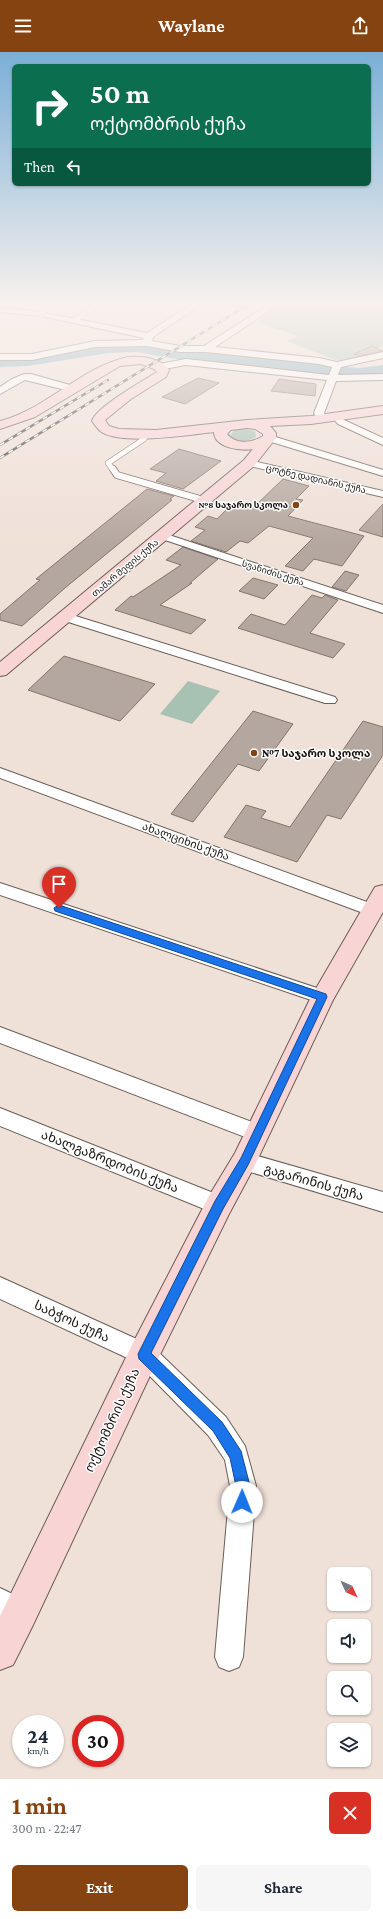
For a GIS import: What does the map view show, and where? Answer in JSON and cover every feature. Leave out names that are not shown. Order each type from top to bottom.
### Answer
[{"type":"street","points":[[0,391],[11,385]]},
{"type":"street","points":[[61,385],[74,388]]},
{"type":"street","points":[[0,425],[11,423],[28,416],[80,385]]},
{"type":"street","points":[[146,385],[127,396],[99,418],[98,421],[103,429],[110,432],[146,434],[196,432],[228,437],[250,445],[316,419],[330,385]]},
{"type":"street","points":[[228,437],[247,424],[381,412]]},
{"type":"street","points":[[336,416],[341,422],[383,442]]},
{"type":"street","points":[[247,424],[262,427],[270,433],[268,439]]},
{"type":"street","points":[[228,437],[246,454],[249,463]]},
{"type":"street","points":[[268,439],[383,473]]},
{"type":"street","name":"თამარ მეფის ქუჩა","points":[[0,671],[249,463],[268,439]]},
{"type":"street","name":"ცოტნე დადიანის ქუჩა","points":[[249,463],[383,494]]},
{"type":"street","name":"სვანიძის ქუჩა","points":[[163,536],[383,609]]},
{"type":"street","points":[[66,617],[330,700]]},
{"type":"street","name":"ახალციხის ქუჩა","points":[[0,773],[378,901]]},
{"type":"street","points":[[0,889],[323,997]]},
{"type":"street","name":"ოქტომბრის ქუჩა","points":[[0,1652],[10,1607],[144,1354],[219,1205],[244,1161],[323,997],[378,901]]},
{"type":"street","points":[[0,1035],[258,1133]]},
{"type":"street","name":"ახალგაზრდობის ქუჩა","points":[[0,1117],[219,1205]]},
{"type":"street","name":"გაგარინის ქუჩა","points":[[244,1161],[383,1202]]},
{"type":"street","name":"საბჭოს ქუჩა","points":[[0,1288],[144,1354],[217,1426],[236,1455],[243,1486],[230,1657]]},
{"type":"lane","points":[[146,434],[144,439],[108,463],[117,475],[203,500]]},
{"type":"green space","points":[[243,429],[255,431],[256,437],[242,441],[233,438],[230,435],[235,430]]},
{"type":"green space","points":[[188,681],[220,691],[192,724],[160,714]]},
{"type":"building","points":[[186,385],[216,385],[185,404],[162,397]]},
{"type":"building","points":[[275,385],[316,385],[315,396],[271,391]]},
{"type":"building","points":[[179,449],[221,461],[183,489],[156,481],[166,473],[150,469]]},
{"type":"building","points":[[283,479],[309,486],[296,499],[303,500],[288,516],[364,536],[342,566],[314,559],[303,571],[285,566],[313,538],[269,526],[248,543],[240,541],[226,552],[191,541],[205,530],[195,527],[208,516],[217,519],[233,503],[253,508]]},
{"type":"building","points":[[147,489],[174,496],[170,499],[172,500],[65,588],[22,626],[0,620],[0,614],[40,580],[36,579]]},
{"type":"building","points":[[383,504],[383,537],[359,530]]},
{"type":"building","points":[[183,547],[218,559],[190,583],[192,583],[160,605],[206,620],[191,634],[115,610],[131,596],[133,597],[181,565],[166,560]]},
{"type":"building","points":[[345,571],[359,575],[346,591],[332,587]]},
{"type":"building","points":[[253,578],[278,585],[264,599],[239,591]]},
{"type":"building","points":[[312,595],[322,598],[325,595],[338,600],[310,633],[345,644],[333,658],[238,628],[251,614],[285,625]]},
{"type":"building","points":[[64,656],[155,684],[120,721],[28,690]]},
{"type":"building","points":[[253,711],[293,724],[259,771],[238,764],[193,822],[171,814]]},
{"type":"building","points":[[363,721],[383,727],[383,755],[341,819],[327,815],[297,862],[224,837],[246,805],[266,811],[261,818],[290,827]]},
{"type":"railway","points":[[0,445],[100,385]]},
{"type":"railway","points":[[0,458],[119,385]]},
{"type":"place","name":"№8 საჯარო სკოლა","points":[[296,505]]},
{"type":"place","name":"№7 საჯარო სკოლა","points":[[254,753]]},
{"type":"route","points":[[59,908],[323,997],[244,1161],[219,1205],[144,1354],[217,1426],[236,1455],[243,1486],[242,1502]]}]
